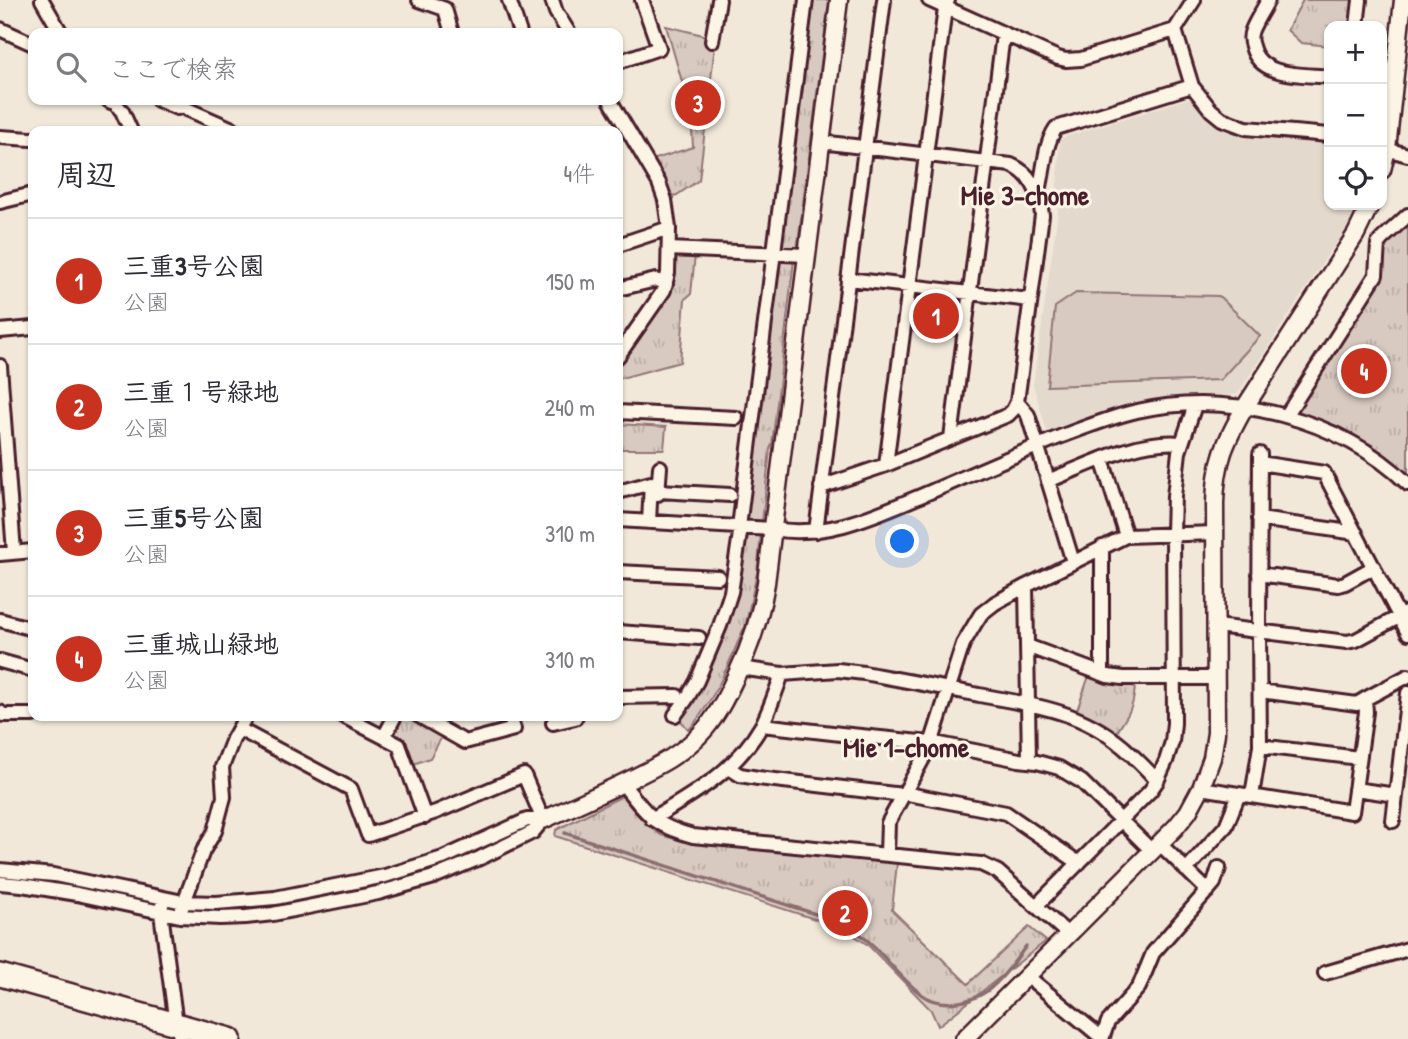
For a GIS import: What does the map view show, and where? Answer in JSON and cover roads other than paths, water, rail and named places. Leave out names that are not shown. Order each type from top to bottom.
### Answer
[{"type":"highway","points":[[0,975],[178,1032],[230,1039]]},
{"type":"street","points":[[42,0],[58,28]]},
{"type":"street","points":[[419,0],[433,2],[445,9],[451,28]]},
{"type":"street","points":[[509,0],[518,28]]},
{"type":"street","points":[[552,0],[566,28]]},
{"type":"street","points":[[623,60],[659,48],[642,0]]},
{"type":"street","points":[[712,41],[719,0]]},
{"type":"street","points":[[676,715],[697,681],[731,592],[806,0]]},
{"type":"street","points":[[0,870],[54,874],[183,902],[216,903],[275,898],[385,876],[443,858],[527,820],[542,820],[622,783],[666,761],[697,738],[720,708],[740,668],[764,598],[839,0]]},
{"type":"street","points":[[816,531],[884,0]]},
{"type":"street","points":[[929,0],[947,4],[1003,34],[1058,58],[1074,60],[1175,30],[1194,0]]},
{"type":"street","points":[[1268,0],[1251,35],[1251,46],[1257,60],[1267,67],[1281,71],[1324,76]]},
{"type":"street","points":[[1358,21],[1360,0]]},
{"type":"street","points":[[1384,147],[1404,0]]},
{"type":"street","points":[[886,465],[947,4]]},
{"type":"street","points":[[0,29],[28,42]]},
{"type":"street","points":[[1175,30],[1192,86],[1211,110],[1229,123],[1246,128],[1324,135]]},
{"type":"street","points":[[951,438],[1003,34]]},
{"type":"street","points":[[1038,194],[1049,139],[1056,128],[1192,86]]},
{"type":"street","points":[[116,105],[129,126]]},
{"type":"street","points":[[170,105],[177,108],[180,106],[226,126]]},
{"type":"street","points":[[613,105],[659,183],[669,228],[666,284],[654,306],[623,347]]},
{"type":"street","points":[[0,137],[28,139]]},
{"type":"street","points":[[821,142],[1006,164],[1018,168],[1033,181],[1042,215],[1017,402],[1013,410],[1008,415],[886,465],[821,487]]},
{"type":"street","points":[[1387,149],[1408,155]]},
{"type":"street","points":[[0,202],[28,197]]},
{"type":"street","points":[[964,1039],[1175,828],[1188,812],[1201,788],[1208,771],[1217,725],[1215,491],[1219,460],[1245,407],[1356,233],[1368,210]]},
{"type":"street","points":[[1286,416],[1376,275],[1378,244],[1408,215]]},
{"type":"street","points":[[623,243],[669,228]]},
{"type":"street","points":[[1356,233],[1378,244]]},
{"type":"street","points":[[668,249],[807,255]]},
{"type":"street","points":[[848,279],[1030,300]]},
{"type":"street","points":[[623,288],[656,280],[666,284]]},
{"type":"street","points":[[0,331],[28,328]]},
{"type":"street","points":[[0,366],[5,498],[14,552]]},
{"type":"street","points":[[1017,402],[1028,415],[1073,562]]},
{"type":"street","points":[[1036,906],[1141,801],[1157,782],[1166,761],[1174,723],[1175,478],[1181,443],[1195,405]]},
{"type":"street","points":[[623,520],[784,531],[836,528],[866,519],[1037,446],[1101,422],[1136,411],[1165,406],[1245,407],[1286,416],[1353,442],[1408,484]]},
{"type":"street","points":[[623,412],[736,418]]},
{"type":"street","points":[[1048,481],[1136,448],[1158,443],[1181,443]]},
{"type":"street","points":[[1102,459],[1126,536]]},
{"type":"street","points":[[1186,870],[1226,826],[1246,795],[1260,746],[1260,459],[1324,473],[1374,567],[1404,614],[1408,633]]},
{"type":"street","points":[[648,522],[659,491],[660,467]]},
{"type":"street","points":[[623,491],[651,483],[648,522]]},
{"type":"street","points":[[659,491],[730,495]]},
{"type":"street","points":[[1259,519],[1356,533]]},
{"type":"street","points":[[623,529],[648,522]]},
{"type":"street","points":[[887,854],[888,823],[931,744],[963,644],[975,622],[995,603],[1126,536],[1216,533]]},
{"type":"street","points":[[1102,547],[1102,674]]},
{"type":"street","points":[[0,554],[28,551]]},
{"type":"street","points":[[1259,574],[1338,585],[1374,567]]},
{"type":"street","points":[[623,572],[718,577]]},
{"type":"street","points":[[1026,586],[1029,761]]},
{"type":"street","points":[[1216,626],[1347,642],[1356,640],[1404,614]]},
{"type":"street","points":[[0,620],[28,628]]},
{"type":"street","points":[[623,632],[699,638]]},
{"type":"street","points":[[1027,646],[1102,674],[1123,678],[1217,678]]},
{"type":"street","points":[[0,662],[28,669]]},
{"type":"street","points":[[740,668],[782,674],[838,670],[863,673],[1028,704],[1072,715],[1100,729],[1126,749],[1157,782]]},
{"type":"street","points":[[652,819],[706,786],[729,768],[762,724],[782,674]]},
{"type":"street","points":[[1260,691],[1357,704],[1408,676]]},
{"type":"street","points":[[1393,821],[1408,693]]},
{"type":"street","points":[[623,696],[677,696]]},
{"type":"street","points":[[1201,788],[1352,813],[1366,712],[1365,699]]},
{"type":"street","points":[[0,712],[3,715],[28,715]]},
{"type":"street","points":[[180,916],[202,851],[215,831],[224,797],[222,767],[243,721]]},
{"type":"street","points":[[353,721],[399,745],[425,817]]},
{"type":"street","points":[[384,737],[392,721]]},
{"type":"street","points":[[428,721],[465,742],[514,729],[511,721]]},
{"type":"street","points":[[553,723],[562,721]]},
{"type":"street","points":[[762,724],[940,744],[1059,768],[1082,782],[1121,821],[1186,870],[1208,891]]},
{"type":"street","points":[[239,729],[351,789],[368,835],[425,817],[524,775],[542,820]]},
{"type":"street","points":[[1260,746],[1359,758]]},
{"type":"street","points":[[729,768],[740,775],[758,778],[903,794],[1006,813],[1079,863]]},
{"type":"street","points":[[622,783],[652,819],[667,828],[693,836],[981,864],[998,872],[1068,934]]},
{"type":"street","points":[[1355,789],[1396,795]]},
{"type":"street","points":[[0,883],[52,890],[180,916],[220,918],[260,915],[341,901],[435,877],[480,859],[533,832],[542,820]]},
{"type":"street","points":[[1027,976],[1102,1039],[1108,1022],[1139,987],[1153,953],[1208,891],[1219,868]]},
{"type":"street","points":[[52,890],[54,874]]},
{"type":"street","points":[[163,898],[161,912],[178,1032]]},
{"type":"street","points":[[1325,973],[1408,950]]},
{"type":"waterway","points":[[491,843],[527,827]]},
{"type":"waterway","points":[[565,833],[840,922],[864,937],[910,985],[936,1001],[954,1003],[987,991],[1003,976],[1026,946]]},
{"type":"waterway","points":[[186,909],[254,908],[379,885],[429,872],[471,852]]},
{"type":"waterway","points":[[21,879],[76,886]]},
{"type":"place","name":"三重5号公園","points":[[698,103]]},
{"type":"place","name":"三重3号公園","points":[[936,316]]},
{"type":"place","name":"三重城山緑地","points":[[1364,371]]},
{"type":"place","name":"三重１号緑地","points":[[845,913]]},
{"type":"district","name":"Mie 3-chome","points":[[1025,195]]},
{"type":"district","name":"Mie 1-chome","points":[[906,747]]}]
